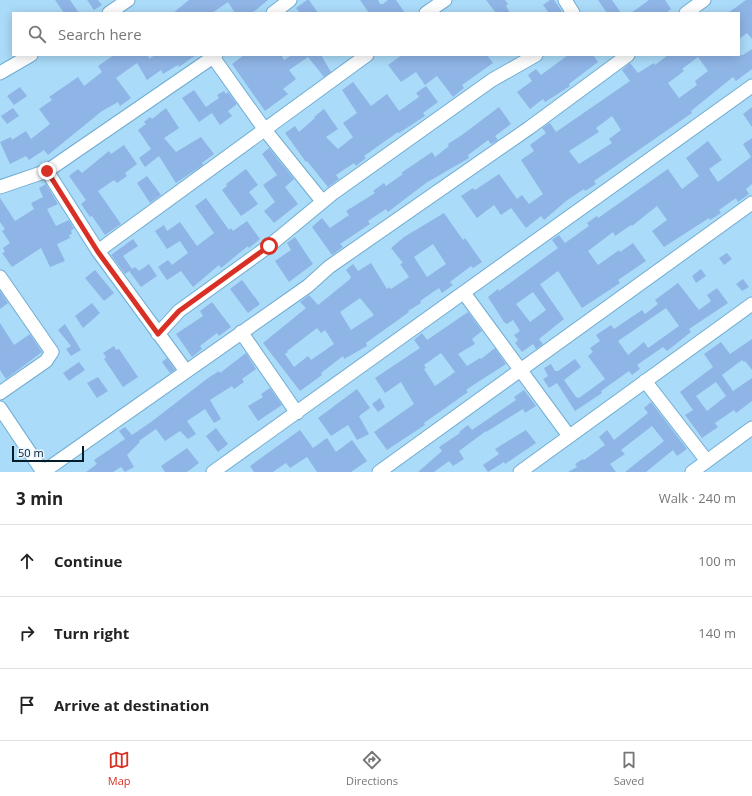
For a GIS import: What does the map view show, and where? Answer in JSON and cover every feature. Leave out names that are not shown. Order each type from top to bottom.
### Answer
[{"type":"street","points":[[110,12],[128,0]]},
{"type":"street","points":[[274,12],[290,0]]},
{"type":"street","points":[[427,12],[445,0]]},
{"type":"street","points":[[565,0],[572,12]]},
{"type":"street","points":[[687,12],[704,0]]},
{"type":"street","points":[[0,73],[29,56]]},
{"type":"street","points":[[0,187],[47,171],[215,56],[265,130],[322,201]]},
{"type":"street","points":[[98,252],[366,56]]},
{"type":"street","points":[[158,334],[179,311],[269,246],[322,201],[492,80],[534,56]]},
{"type":"street","points":[[0,408],[43,472],[308,286],[329,267],[529,128],[627,56]]},
{"type":"street","points":[[213,472],[752,86]]},
{"type":"street","points":[[47,171],[98,252],[186,371]]},
{"type":"street","points":[[378,472],[752,203]]},
{"type":"street","points":[[0,276],[52,352],[46,361],[0,393]]},
{"type":"street","points":[[464,293],[569,436]]},
{"type":"street","points":[[520,472],[752,304]]},
{"type":"street","points":[[241,332],[297,413]]},
{"type":"street","points":[[645,381],[707,462]]},
{"type":"street","points":[[692,472],[752,428]]},
{"type":"building","points":[[55,0],[70,0],[78,12],[63,12]]},
{"type":"building","points":[[87,0],[98,0],[102,5],[94,10]]},
{"type":"building","points":[[189,0],[268,0],[253,12],[234,12],[228,2],[213,12],[174,12]]},
{"type":"building","points":[[309,0],[317,12],[299,12],[296,8]]},
{"type":"building","points":[[360,0],[378,0],[380,4],[383,4],[388,0],[396,0],[404,12],[368,12]]},
{"type":"building","points":[[486,0],[505,0],[508,4],[506,6],[509,12],[495,12]]},
{"type":"building","points":[[550,0],[554,0],[562,12],[548,12],[543,5]]},
{"type":"building","points":[[598,0],[612,0],[620,12],[606,12]]},
{"type":"building","points":[[649,0],[665,0],[671,9],[667,12],[632,12]]},
{"type":"building","points":[[746,0],[752,0],[752,39],[747,33],[740,38],[740,12],[729,12]]},
{"type":"building","points":[[752,49],[752,69],[736,81],[733,77],[691,111],[692,113],[594,181],[596,184],[585,191],[584,189],[566,201],[544,220],[541,216],[526,228],[511,208],[501,215],[494,205],[477,218],[461,196],[473,188],[475,190],[499,174],[517,199],[522,195],[529,204],[543,194],[521,160],[534,151],[530,145],[546,133],[542,128],[550,123],[556,132],[630,81],[622,70],[630,63],[638,73],[654,63],[655,65],[667,56],[743,55]],"holes":[[[698,57],[708,71],[695,81],[697,85],[679,98],[668,83],[684,71],[682,69]],[[612,116],[621,130],[609,139],[612,143],[579,164],[569,151],[599,132],[596,128]]]},
{"type":"building","points":[[113,56],[148,56],[149,59],[154,56],[195,56],[179,67],[178,65],[163,74],[161,70],[147,80],[137,63],[116,78],[131,98],[120,106],[118,102],[102,111],[48,155],[44,150],[29,160],[26,156],[10,164],[0,142],[11,137],[12,140],[26,131],[31,139],[50,124],[39,109],[52,100],[49,97],[78,77],[84,86],[102,72],[98,66]]},
{"type":"building","points":[[243,56],[282,56],[284,60],[290,56],[322,56],[331,72],[324,77],[308,57],[289,70],[296,79],[283,89],[288,94],[265,111],[232,64]]},
{"type":"building","points":[[401,56],[488,56],[493,63],[462,85],[464,88],[453,97],[437,76],[425,85],[416,72],[401,82],[388,65]]},
{"type":"building","points":[[567,56],[594,56],[598,62],[569,84],[570,86],[545,102],[543,99],[530,109],[517,92],[532,81],[528,75],[536,69],[541,75]]},
{"type":"building","points":[[353,82],[371,106],[387,94],[399,111],[419,97],[416,93],[426,86],[438,102],[423,113],[425,116],[399,133],[398,132],[364,156],[366,158],[356,166],[354,163],[336,175],[339,179],[328,187],[307,161],[306,162],[285,133],[295,126],[299,132],[324,109],[338,129],[326,137],[338,149],[353,137],[343,123],[357,113],[342,90]]},
{"type":"building","points":[[20,87],[27,96],[14,105],[7,96]]},
{"type":"building","points":[[194,90],[206,107],[219,98],[217,95],[224,91],[226,94],[228,92],[237,104],[228,111],[232,116],[220,125],[212,113],[199,122],[182,98]]},
{"type":"building","points":[[499,107],[511,124],[495,136],[498,140],[491,144],[488,140],[468,155],[469,158],[426,183],[388,212],[386,209],[368,221],[370,224],[340,244],[343,247],[332,255],[312,227],[322,218],[330,228],[349,215],[346,211],[375,193],[373,191],[384,183],[386,186],[403,174],[401,173],[432,152],[435,157],[449,146],[448,144]]},
{"type":"building","points":[[752,107],[752,127],[743,114]]},
{"type":"building","points":[[13,108],[19,116],[7,124],[1,116]]},
{"type":"building","points":[[166,108],[179,128],[164,138],[176,152],[201,137],[214,154],[202,163],[203,165],[176,183],[159,156],[145,167],[139,158],[151,149],[138,130],[146,124],[144,122],[150,117],[152,119]]},
{"type":"building","points":[[752,138],[752,184],[746,189],[749,194],[738,202],[736,198],[719,210],[721,213],[710,220],[709,218],[664,247],[652,231],[667,220],[657,206],[632,226],[631,225],[615,236],[613,232],[588,251],[598,265],[619,250],[620,252],[633,243],[646,261],[618,280],[620,283],[582,308],[558,271],[540,284],[564,319],[539,339],[543,344],[536,349],[533,344],[522,352],[515,343],[518,340],[514,335],[520,331],[513,320],[507,324],[504,322],[488,297],[498,289],[499,291],[558,248],[552,240],[559,235],[565,243],[589,226],[587,223],[597,216],[598,218],[668,169],[682,189],[699,176],[686,158],[708,141],[722,160],[709,169],[718,182],[751,157],[743,144]],"holes":[[[533,292],[546,310],[530,322],[516,304]]]},
{"type":"building","points":[[124,145],[137,164],[125,173],[127,176],[117,183],[114,180],[98,191],[121,224],[105,235],[92,216],[90,217],[81,204],[86,200],[69,176],[78,169],[82,173],[109,151],[111,154]]},
{"type":"building","points":[[269,148],[294,179],[285,187],[298,204],[274,223],[264,211],[275,202],[263,185],[277,175],[262,154]]},
{"type":"building","points":[[246,169],[258,185],[249,192],[258,204],[241,216],[222,190],[227,186],[226,184]]},
{"type":"building","points":[[147,176],[161,195],[150,203],[137,183]]},
{"type":"building","points":[[46,184],[58,204],[47,209],[56,226],[69,220],[74,229],[71,230],[72,234],[69,235],[70,238],[57,244],[65,261],[50,267],[41,248],[12,267],[2,253],[5,252],[3,248],[10,243],[2,231],[5,229],[0,222],[0,198],[15,221],[34,209],[31,203],[43,197],[39,188]]},
{"type":"building","points":[[206,198],[229,230],[231,228],[233,231],[247,221],[260,239],[249,248],[248,246],[221,268],[219,265],[193,287],[181,271],[167,280],[158,267],[168,260],[172,265],[188,253],[180,241],[167,249],[155,231],[164,225],[167,231],[180,222],[197,246],[214,233],[195,206]]},
{"type":"building","points":[[444,213],[463,240],[465,238],[482,262],[473,268],[471,266],[450,282],[453,285],[442,293],[439,288],[420,301],[421,303],[366,343],[367,346],[344,359],[343,356],[321,373],[322,375],[300,391],[263,343],[306,308],[300,302],[309,295],[318,305],[349,280],[351,277],[346,270],[353,264],[358,271],[371,263],[387,289],[389,287],[391,289],[409,277],[400,264],[403,263],[391,248],[404,237]],"holes":[[[433,244],[446,264],[427,277],[414,257]],[[360,298],[374,315],[351,330],[340,312]],[[317,328],[321,333],[325,330],[334,344],[311,360],[308,356],[294,367],[285,354],[288,352],[287,351]]]},
{"type":"building","points":[[295,237],[313,264],[289,282],[275,261],[291,250],[287,243]]},
{"type":"building","points":[[133,239],[138,246],[123,256],[132,269],[125,274],[111,255]]},
{"type":"building","points":[[727,253],[732,259],[724,265],[719,258]]},
{"type":"building","points":[[149,264],[157,276],[141,287],[129,271],[135,267],[139,271]]},
{"type":"building","points":[[701,269],[706,276],[696,283],[692,276]]},
{"type":"building","points":[[95,270],[114,293],[104,301],[85,278]]},
{"type":"building","points":[[743,279],[749,287],[742,291],[736,284]]},
{"type":"building","points":[[242,280],[260,304],[248,313],[230,289]]},
{"type":"building","points":[[678,283],[699,310],[711,301],[707,295],[717,288],[728,303],[689,329],[691,332],[667,351],[663,347],[637,365],[640,369],[632,375],[629,371],[601,391],[602,393],[575,411],[557,383],[549,388],[543,379],[548,376],[544,368],[551,364],[555,371],[558,371],[575,359],[581,367],[564,380],[576,397],[579,398],[605,379],[588,356],[593,352],[590,348],[600,341],[596,335],[611,325],[614,329],[642,310],[645,314],[658,304],[655,300]],"holes":[[[666,308],[679,326],[648,348],[644,342],[628,355],[618,341]]]},
{"type":"building","points":[[0,291],[8,303],[0,309]]},
{"type":"building","points":[[212,302],[231,327],[219,336],[217,333],[200,346],[202,349],[192,357],[176,334],[203,316],[200,311]]},
{"type":"building","points":[[92,303],[100,313],[83,328],[75,316]]},
{"type":"building","points":[[468,312],[482,331],[472,339],[475,344],[458,354],[467,366],[480,358],[481,359],[495,348],[506,364],[466,390],[468,392],[424,423],[425,425],[387,450],[374,432],[414,404],[401,382],[385,393],[375,378],[420,348],[414,340],[422,333],[427,340]],"holes":[[[441,353],[455,372],[435,386],[424,369],[426,368],[424,365]]]},
{"type":"building","points":[[0,323],[14,345],[30,334],[42,352],[6,379],[0,370]]},
{"type":"building","points":[[65,324],[81,350],[71,356],[66,349],[71,346],[58,330]]},
{"type":"building","points":[[752,339],[752,370],[745,361],[744,362],[742,360],[722,375],[733,391],[752,378],[752,401],[736,413],[734,410],[715,423],[718,427],[702,438],[685,415],[693,410],[680,392],[713,367],[704,354],[721,342],[730,354]],"holes":[[[716,382],[726,396],[707,411],[696,396]]]},
{"type":"building","points":[[114,346],[116,350],[119,349],[138,377],[123,387],[104,359],[106,357],[103,353]]},
{"type":"building","points":[[246,353],[256,369],[242,379],[244,382],[234,389],[232,386],[210,400],[221,419],[214,423],[205,409],[187,421],[196,434],[188,439],[180,431],[165,441],[156,429],[139,441],[140,442],[127,455],[134,467],[125,472],[121,467],[113,472],[86,472],[97,464],[94,460],[125,439],[119,431],[125,427],[132,435],[208,378],[219,371],[220,373]]},
{"type":"building","points":[[167,358],[175,370],[170,373],[162,362]]},
{"type":"building","points":[[79,362],[85,370],[69,381],[63,373]]},
{"type":"building","points":[[98,377],[108,391],[97,398],[87,383]]},
{"type":"building","points":[[270,388],[282,405],[258,421],[248,406],[263,397],[261,394]]},
{"type":"building","points":[[357,389],[370,408],[359,416],[369,434],[357,440],[348,425],[331,436],[318,418]]},
{"type":"building","points":[[524,390],[536,406],[525,413],[523,409],[486,431],[459,451],[464,459],[453,466],[449,461],[434,472],[418,472],[442,451],[439,447],[460,433],[459,432],[468,425],[472,430],[516,400],[514,397]]},
{"type":"building","points":[[380,398],[385,407],[378,412],[372,404]]},
{"type":"building","points":[[651,402],[687,449],[677,456],[673,450],[646,472],[625,472],[664,441],[652,426],[621,450],[625,454],[610,464],[616,472],[568,472],[577,467],[575,464],[583,459],[584,460],[605,445],[599,437],[607,430],[614,440],[648,413],[644,408]]},
{"type":"building","points":[[216,428],[228,444],[218,452],[206,436]]},
{"type":"building","points":[[300,430],[313,448],[327,438],[336,452],[352,440],[367,461],[351,472],[317,472],[307,457],[290,468],[286,463],[273,472],[254,472],[250,466]]},
{"type":"building","points":[[526,430],[536,443],[505,464],[504,462],[488,472],[483,465],[499,454],[495,449]]},
{"type":"building","points":[[187,448],[199,463],[187,472],[165,472],[161,466]]},
{"type":"route","points":[[47,171],[98,252],[158,334],[179,311],[269,246]]}]
